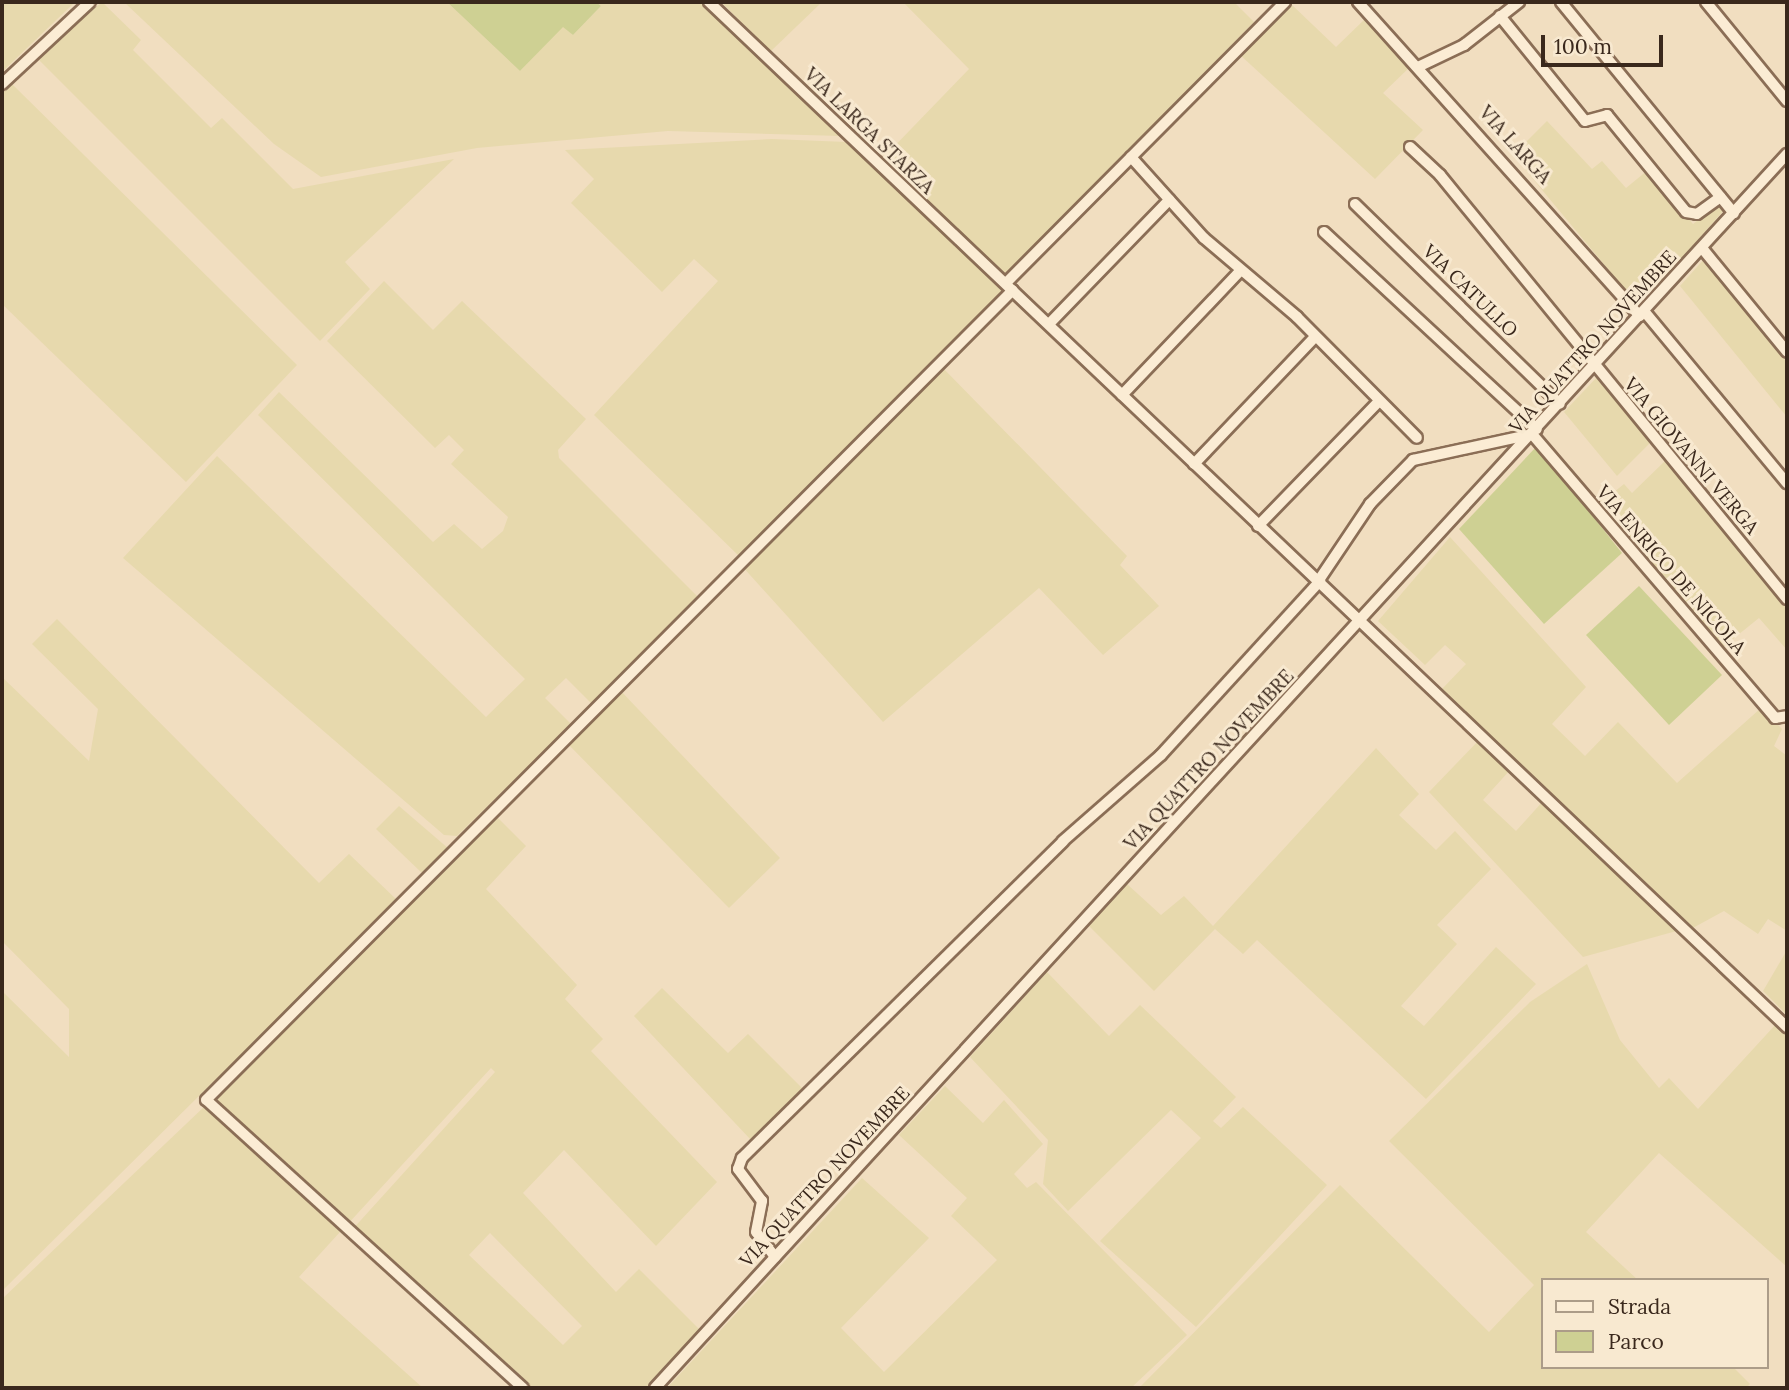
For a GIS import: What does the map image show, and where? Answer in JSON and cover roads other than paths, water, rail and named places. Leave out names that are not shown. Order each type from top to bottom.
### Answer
[{"type":"street","points":[[2,84],[90,2]]},
{"type":"street","name":"VIA LARGA STARZA","points":[[709,2],[1787,1027]]},
{"type":"street","points":[[523,1388],[206,1100],[1010,286],[1131,157],[1285,2]]},
{"type":"street","name":"VIA LARGA","points":[[1358,2],[1420,66],[1642,314],[1787,483]]},
{"type":"street","points":[[1420,66],[1464,46],[1519,2]]},
{"type":"street","points":[[1560,2],[1734,214]]},
{"type":"street","points":[[1706,2],[1787,102]]},
{"type":"street","points":[[1500,16],[1585,121],[1607,114],[1686,212],[1697,214],[1720,197]]},
{"type":"street","name":"VIA GIOVANNI VERGA","points":[[1410,147],[1440,175],[1594,368],[1787,598]]},
{"type":"street","name":"VIA QUATTRO NOVEMBRE","points":[[655,1388],[1362,621],[1787,154]]},
{"type":"street","points":[[1131,157],[1168,200],[1240,271],[1315,337],[1377,403],[1417,438]]},
{"type":"street","points":[[1049,324],[1168,200]]},
{"type":"street","name":"VIA CATULLO","points":[[1355,204],[1560,404]]},
{"type":"street","points":[[1324,232],[1535,432]]},
{"type":"street","points":[[1702,248],[1787,352]]},
{"type":"street","points":[[1122,396],[1240,271]]},
{"type":"street","points":[[1194,464],[1315,337]]},
{"type":"street","points":[[1258,526],[1377,403]]},
{"type":"street","points":[[775,1257],[756,1232],[762,1201],[738,1169],[742,1158],[1063,841],[1161,755],[1320,581],[1384,485],[1413,460],[1535,432]]},
{"type":"street","name":"VIA ENRICO DE NICOLA","points":[[1535,432],[1776,718],[1787,716]]}]
